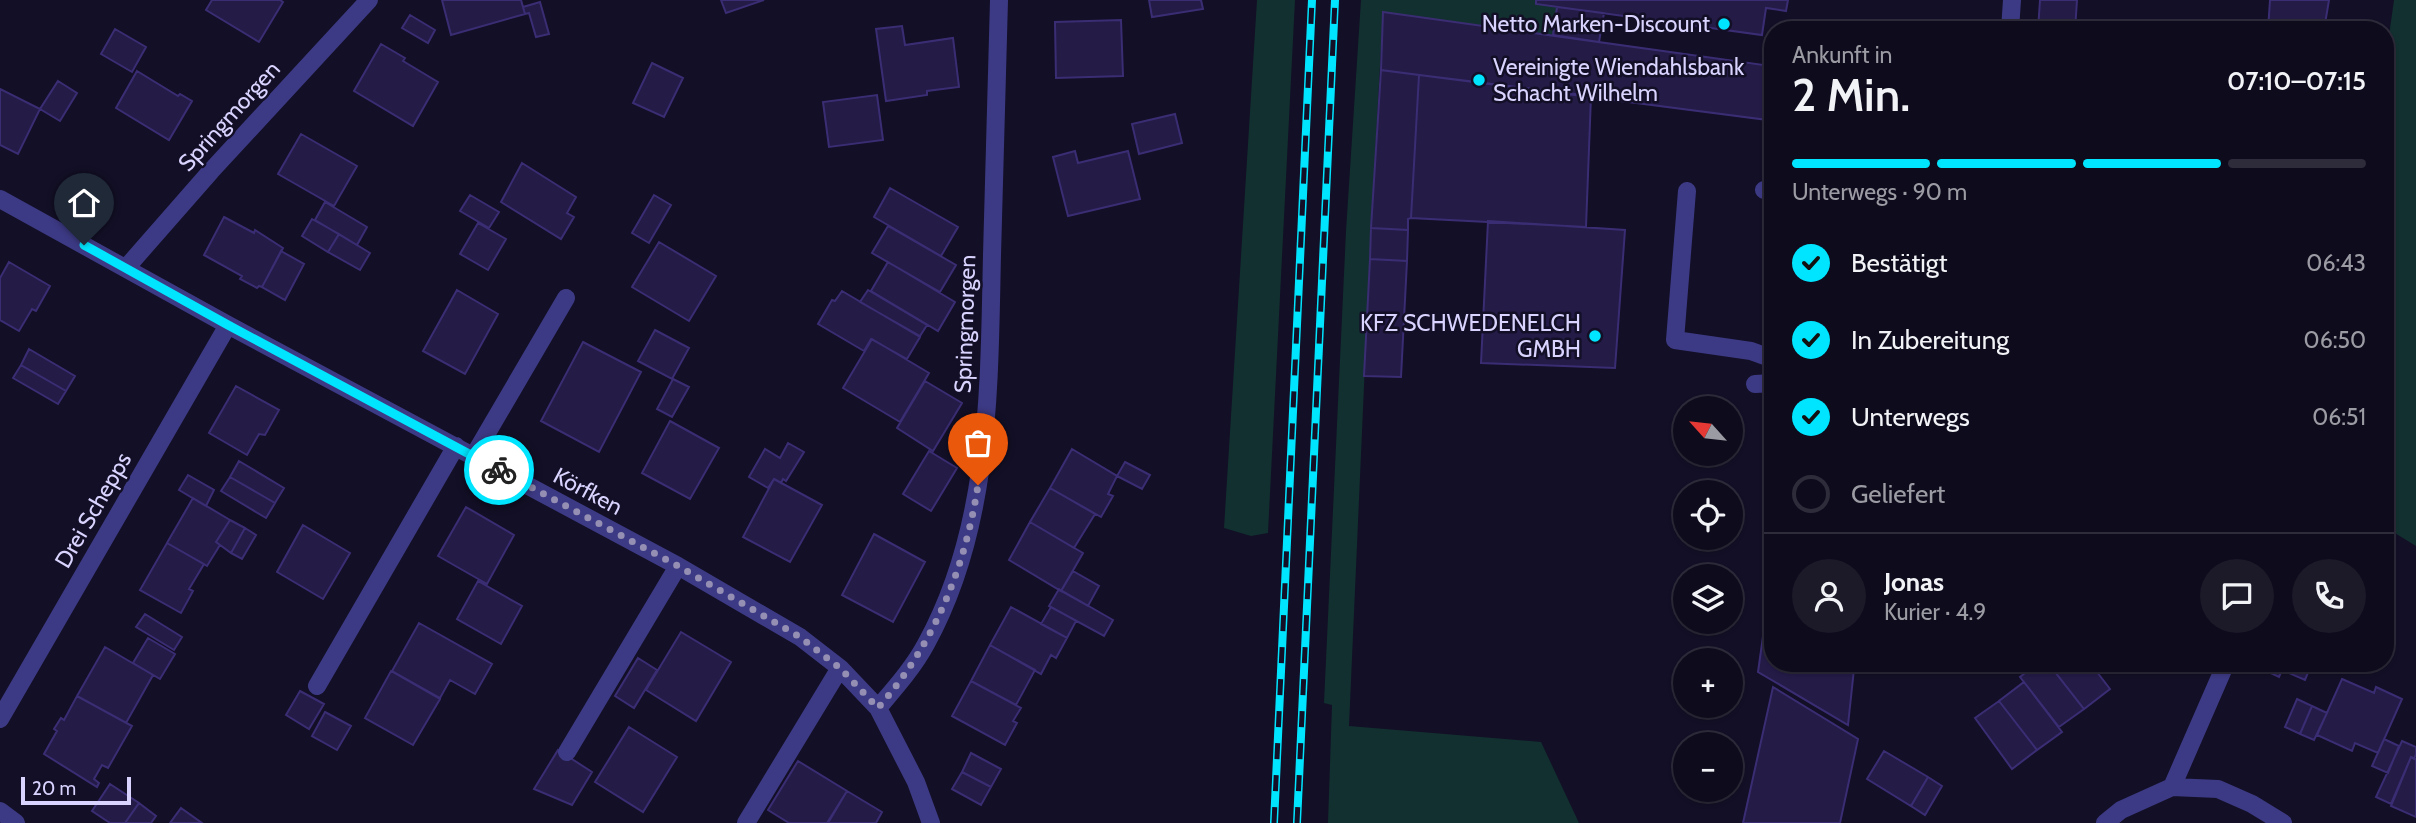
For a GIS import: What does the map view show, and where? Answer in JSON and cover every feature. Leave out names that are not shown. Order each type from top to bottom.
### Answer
[{"type":"street","name":"Springmorgen","points":[[127,268],[211,171],[369,0]]},
{"type":"street","name":"Springmorgen","points":[[878,708],[903,679],[926,644],[947,599],[975,507],[982,463],[989,379],[999,0]]},
{"type":"street","points":[[2011,21],[2012,0]]},
{"type":"street","points":[[1687,191],[1675,340],[1764,356]]},
{"type":"street","name":"Körfken","points":[[0,199],[228,325],[678,566],[800,637],[840,668],[878,708],[916,782],[931,823]]},
{"type":"street","points":[[473,457],[566,298]]},
{"type":"street","name":"Drei Schepps","points":[[0,719],[228,325]]},
{"type":"street","points":[[317,686],[456,446]]},
{"type":"street","points":[[566,752],[678,566]]},
{"type":"street","points":[[746,823],[840,668]]},
{"type":"street","points":[[2172,787],[2222,672]]},
{"type":"street","points":[[2105,823],[2122,810],[2172,787],[2218,789],[2252,804],[2283,823]]},
{"type":"street","points":[[0,811],[16,823]]},
{"type":"green space","points":[[1257,0],[1295,0],[1268,533],[1251,536],[1224,528]]},
{"type":"green space","points":[[1361,0],[1536,0],[1536,4],[1557,7],[1553,35],[1383,12],[1349,726],[1541,742],[1579,823],[1328,823],[1332,705],[1324,703],[1346,231]]},
{"type":"green space","points":[[2394,0],[2416,0],[2416,546],[2394,533],[2394,21],[2391,21]]},
{"type":"building","points":[[212,0],[283,2],[259,42],[206,10]]},
{"type":"building","points":[[442,0],[521,0],[525,14],[451,35]]},
{"type":"building","points":[[721,0],[764,0],[726,13]]},
{"type":"building","points":[[1149,0],[1201,0],[1203,9],[1152,17]]},
{"type":"building","name":"Netto Marken-Discount","points":[[1536,0],[1788,0],[1786,11],[1766,8],[1762,35],[1536,4]]},
{"type":"building","points":[[2040,0],[2077,0],[2076,21],[2039,21]]},
{"type":"building","points":[[2270,0],[2329,0],[2326,21],[2269,21]]},
{"type":"building","points":[[540,2],[549,34],[536,37],[529,13],[525,14],[523,7]]},
{"type":"building","points":[[1557,7],[1604,13],[1599,42],[1553,35]]},
{"type":"building","points":[[1383,12],[1764,65],[1764,119],[1381,70]]},
{"type":"building","points":[[410,15],[435,30],[428,43],[402,28]]},
{"type":"building","points":[[1121,20],[1123,76],[1056,78],[1055,22]]},
{"type":"building","points":[[902,26],[905,45],[953,38],[959,87],[886,101],[876,29]]},
{"type":"building","points":[[115,29],[146,47],[132,72],[101,54]]},
{"type":"building","points":[[381,44],[438,82],[413,126],[354,91]]},
{"type":"building","points":[[652,63],[683,78],[664,117],[633,103]]},
{"type":"building","points":[[1381,70],[1419,75],[1411,218],[1408,219],[1408,230],[1371,228]]},
{"type":"building","points":[[137,71],[178,96],[180,94],[192,101],[169,140],[116,108]]},
{"type":"building","points":[[1419,75],[1591,96],[1586,227],[1411,218]]},
{"type":"building","points":[[58,81],[77,93],[60,121],[40,109]]},
{"type":"building","points":[[0,89],[40,109],[18,154],[0,145]]},
{"type":"building","points":[[877,95],[883,140],[829,147],[823,102]]},
{"type":"building","points":[[1175,114],[1182,143],[1139,154],[1132,124]]},
{"type":"building","points":[[301,134],[357,166],[334,206],[278,174]]},
{"type":"building","points":[[1075,151],[1078,163],[1128,151],[1140,199],[1068,216],[1053,157]]},
{"type":"building","points":[[522,163],[576,197],[567,213],[574,217],[561,239],[501,202]]},
{"type":"building","points":[[890,188],[958,227],[941,256],[874,217]]},
{"type":"building","points":[[470,195],[499,212],[489,228],[460,211]]},
{"type":"building","points":[[654,195],[671,205],[649,243],[632,233]]},
{"type":"building","points":[[325,202],[367,227],[357,245],[315,220]]},
{"type":"building","points":[[224,217],[254,233],[255,230],[283,248],[262,287],[257,288],[240,279],[242,276],[204,255]]},
{"type":"building","points":[[312,219],[339,234],[328,252],[302,236]]},
{"type":"building","points":[[1488,221],[1625,230],[1615,368],[1481,363]]},
{"type":"building","points":[[478,223],[506,239],[488,270],[460,254]]},
{"type":"building","points":[[888,226],[956,265],[940,292],[872,253]]},
{"type":"building","points":[[1371,228],[1408,230],[1407,261],[1370,259]]},
{"type":"building","points":[[339,234],[370,253],[360,270],[328,252]]},
{"type":"building","points":[[659,242],[716,276],[689,321],[632,287]]},
{"type":"building","points":[[281,251],[304,264],[285,300],[262,287]]},
{"type":"building","points":[[1370,259],[1407,261],[1401,377],[1364,376]]},
{"type":"building","points":[[9,262],[50,286],[36,311],[32,309],[19,331],[0,320],[0,278]]},
{"type":"building","points":[[888,262],[955,302],[938,331],[871,291]]},
{"type":"building","points":[[457,290],[498,314],[465,374],[423,351]]},
{"type":"building","points":[[868,290],[927,325],[920,336],[860,302]]},
{"type":"building","points":[[842,291],[920,337],[907,359],[871,339],[864,351],[818,324],[832,300],[835,301]]},
{"type":"building","points":[[655,330],[689,348],[672,379],[638,361]]},
{"type":"building","points":[[872,339],[929,373],[900,422],[843,388]]},
{"type":"building","points":[[583,342],[641,372],[599,452],[541,421]]},
{"type":"building","points":[[29,349],[75,376],[66,391],[21,365]]},
{"type":"building","points":[[21,365],[66,391],[58,404],[13,378]]},
{"type":"building","points":[[673,379],[689,387],[672,417],[657,409]]},
{"type":"building","points":[[925,381],[962,403],[933,451],[897,428]]},
{"type":"building","points":[[236,386],[279,410],[265,435],[259,434],[247,455],[209,433]]},
{"type":"building","points":[[670,421],[719,448],[690,499],[642,473]]},
{"type":"building","points":[[788,443],[804,452],[786,481],[783,479],[781,483],[774,479],[768,488],[749,477],[765,449],[780,458]]},
{"type":"building","points":[[1072,449],[1117,476],[1108,494],[1113,496],[1101,517],[1050,488]]},
{"type":"building","points":[[929,451],[957,468],[931,511],[903,494]]},
{"type":"building","points":[[239,461],[284,488],[275,503],[230,477]]},
{"type":"building","points":[[1125,462],[1150,475],[1142,489],[1117,476]]},
{"type":"building","points":[[188,475],[214,490],[206,506],[179,490]]},
{"type":"building","points":[[230,477],[275,503],[266,518],[221,491]]},
{"type":"building","points":[[774,479],[822,505],[790,562],[743,537]]},
{"type":"building","points":[[1050,488],[1095,514],[1074,548],[1030,522]]},
{"type":"building","points":[[193,498],[230,520],[216,542],[220,545],[207,566],[167,543]]},
{"type":"building","points":[[466,507],[514,535],[487,584],[438,556]]},
{"type":"building","points":[[230,520],[245,528],[231,553],[216,542]]},
{"type":"building","points":[[1030,522],[1083,553],[1061,591],[1009,560]]},
{"type":"building","points":[[303,525],[350,553],[323,599],[277,572]]},
{"type":"building","points":[[245,528],[256,535],[242,559],[231,553]]},
{"type":"building","points":[[874,534],[925,562],[893,622],[842,595]]},
{"type":"building","points":[[167,543],[204,564],[189,589],[193,591],[181,613],[140,590]]},
{"type":"building","points":[[1073,571],[1099,586],[1088,606],[1061,591]]},
{"type":"building","points":[[478,581],[522,606],[501,644],[457,619]]},
{"type":"building","points":[[1059,589],[1113,620],[1104,636],[1049,606]]},
{"type":"building","points":[[1011,607],[1067,638],[1056,658],[1051,655],[1041,674],[990,645]]},
{"type":"building","points":[[1051,607],[1076,621],[1067,638],[1041,624]]},
{"type":"building","points":[[145,614],[182,637],[174,650],[136,627]]},
{"type":"building","points":[[419,623],[492,664],[475,694],[450,680],[440,698],[392,671]]},
{"type":"building","points":[[1764,629],[1764,672],[1854,672],[1848,725],[1758,672]]},
{"type":"building","points":[[681,632],[731,662],[696,721],[646,690]]},
{"type":"building","points":[[148,638],[175,654],[160,679],[133,663]]},
{"type":"building","points":[[990,645],[1035,670],[1016,705],[971,681]]},
{"type":"building","points":[[105,647],[153,675],[126,723],[77,696]]},
{"type":"building","points":[[638,658],[657,670],[634,708],[615,696]]},
{"type":"building","points":[[391,671],[440,699],[413,745],[365,718]]},
{"type":"building","points":[[2026,672],[2055,672],[2084,709],[2059,727],[2020,677]]},
{"type":"building","points":[[2055,672],[2097,672],[2110,689],[2084,709]]},
{"type":"building","points":[[2268,672],[2281,672],[2279,677]]},
{"type":"building","points":[[2287,672],[2308,672],[2305,680]]},
{"type":"building","points":[[2342,679],[2374,693],[2376,687],[2402,699],[2378,753],[2355,743],[2352,751],[2317,735]]},
{"type":"building","points":[[971,681],[1021,708],[1013,721],[1017,723],[1005,745],[952,716]]},
{"type":"building","points":[[2024,682],[2062,732],[2037,750],[1999,701]]},
{"type":"building","points":[[1773,687],[1858,739],[1840,823],[1743,823]]},
{"type":"building","points":[[300,691],[324,704],[309,729],[286,715]]},
{"type":"building","points":[[77,696],[132,726],[108,768],[102,765],[94,779],[99,783],[97,787],[44,754],[57,731],[54,729],[61,718],[64,720]]},
{"type":"building","points":[[2297,699],[2312,706],[2300,734],[2285,727]]},
{"type":"building","points":[[1999,701],[2037,750],[2012,769],[1975,718]]},
{"type":"building","points":[[2312,706],[2327,713],[2314,740],[2300,734]]},
{"type":"building","points":[[325,712],[351,726],[337,750],[312,736]]},
{"type":"building","points":[[629,727],[677,757],[643,812],[595,782]]},
{"type":"building","points":[[2384,739],[2399,746],[2388,773],[2372,766]]},
{"type":"building","points":[[2402,741],[2416,747],[2416,754],[2414,759],[2411,757],[2391,804],[2376,797]]},
{"type":"building","points":[[558,750],[592,772],[572,805],[534,789]]},
{"type":"building","points":[[1884,751],[1928,777],[1911,806],[1867,779]]},
{"type":"building","points":[[971,753],[1001,769],[991,787],[962,772]]},
{"type":"building","points":[[2411,757],[2416,759],[2416,817],[2391,806]]},
{"type":"building","points":[[798,761],[847,791],[827,823],[789,823],[768,810]]},
{"type":"building","points":[[962,772],[991,787],[981,805],[952,789]]},
{"type":"building","points":[[1928,777],[1942,786],[1925,815],[1911,806]]},
{"type":"building","points":[[110,784],[139,803],[125,823],[110,823],[92,811]]},
{"type":"building","points":[[847,791],[882,812],[876,823],[828,823]]},
{"type":"building","points":[[139,803],[156,816],[151,823],[125,823]]},
{"type":"building","points":[[181,808],[202,823],[170,823]]},
{"type":"railway","points":[[1274,823],[1312,0]]},
{"type":"railway","points":[[1297,823],[1335,0]]},
{"type":"way so far","points":[[499,470],[765,615],[820,651],[878,708],[903,679],[926,644],[947,599],[962,556],[978,485]]},
{"type":"place","name":"Netto Marken-Discount","points":[[1724,24]]},
{"type":"place","name":"Vereinigte Wiendahlsbank Schacht Wilhelm","points":[[1479,80]]},
{"type":"place","name":"KFZ SCHWEDENELCH GMBH","points":[[1595,336]]},
{"type":"route","points":[[84,245],[499,470]]}]
